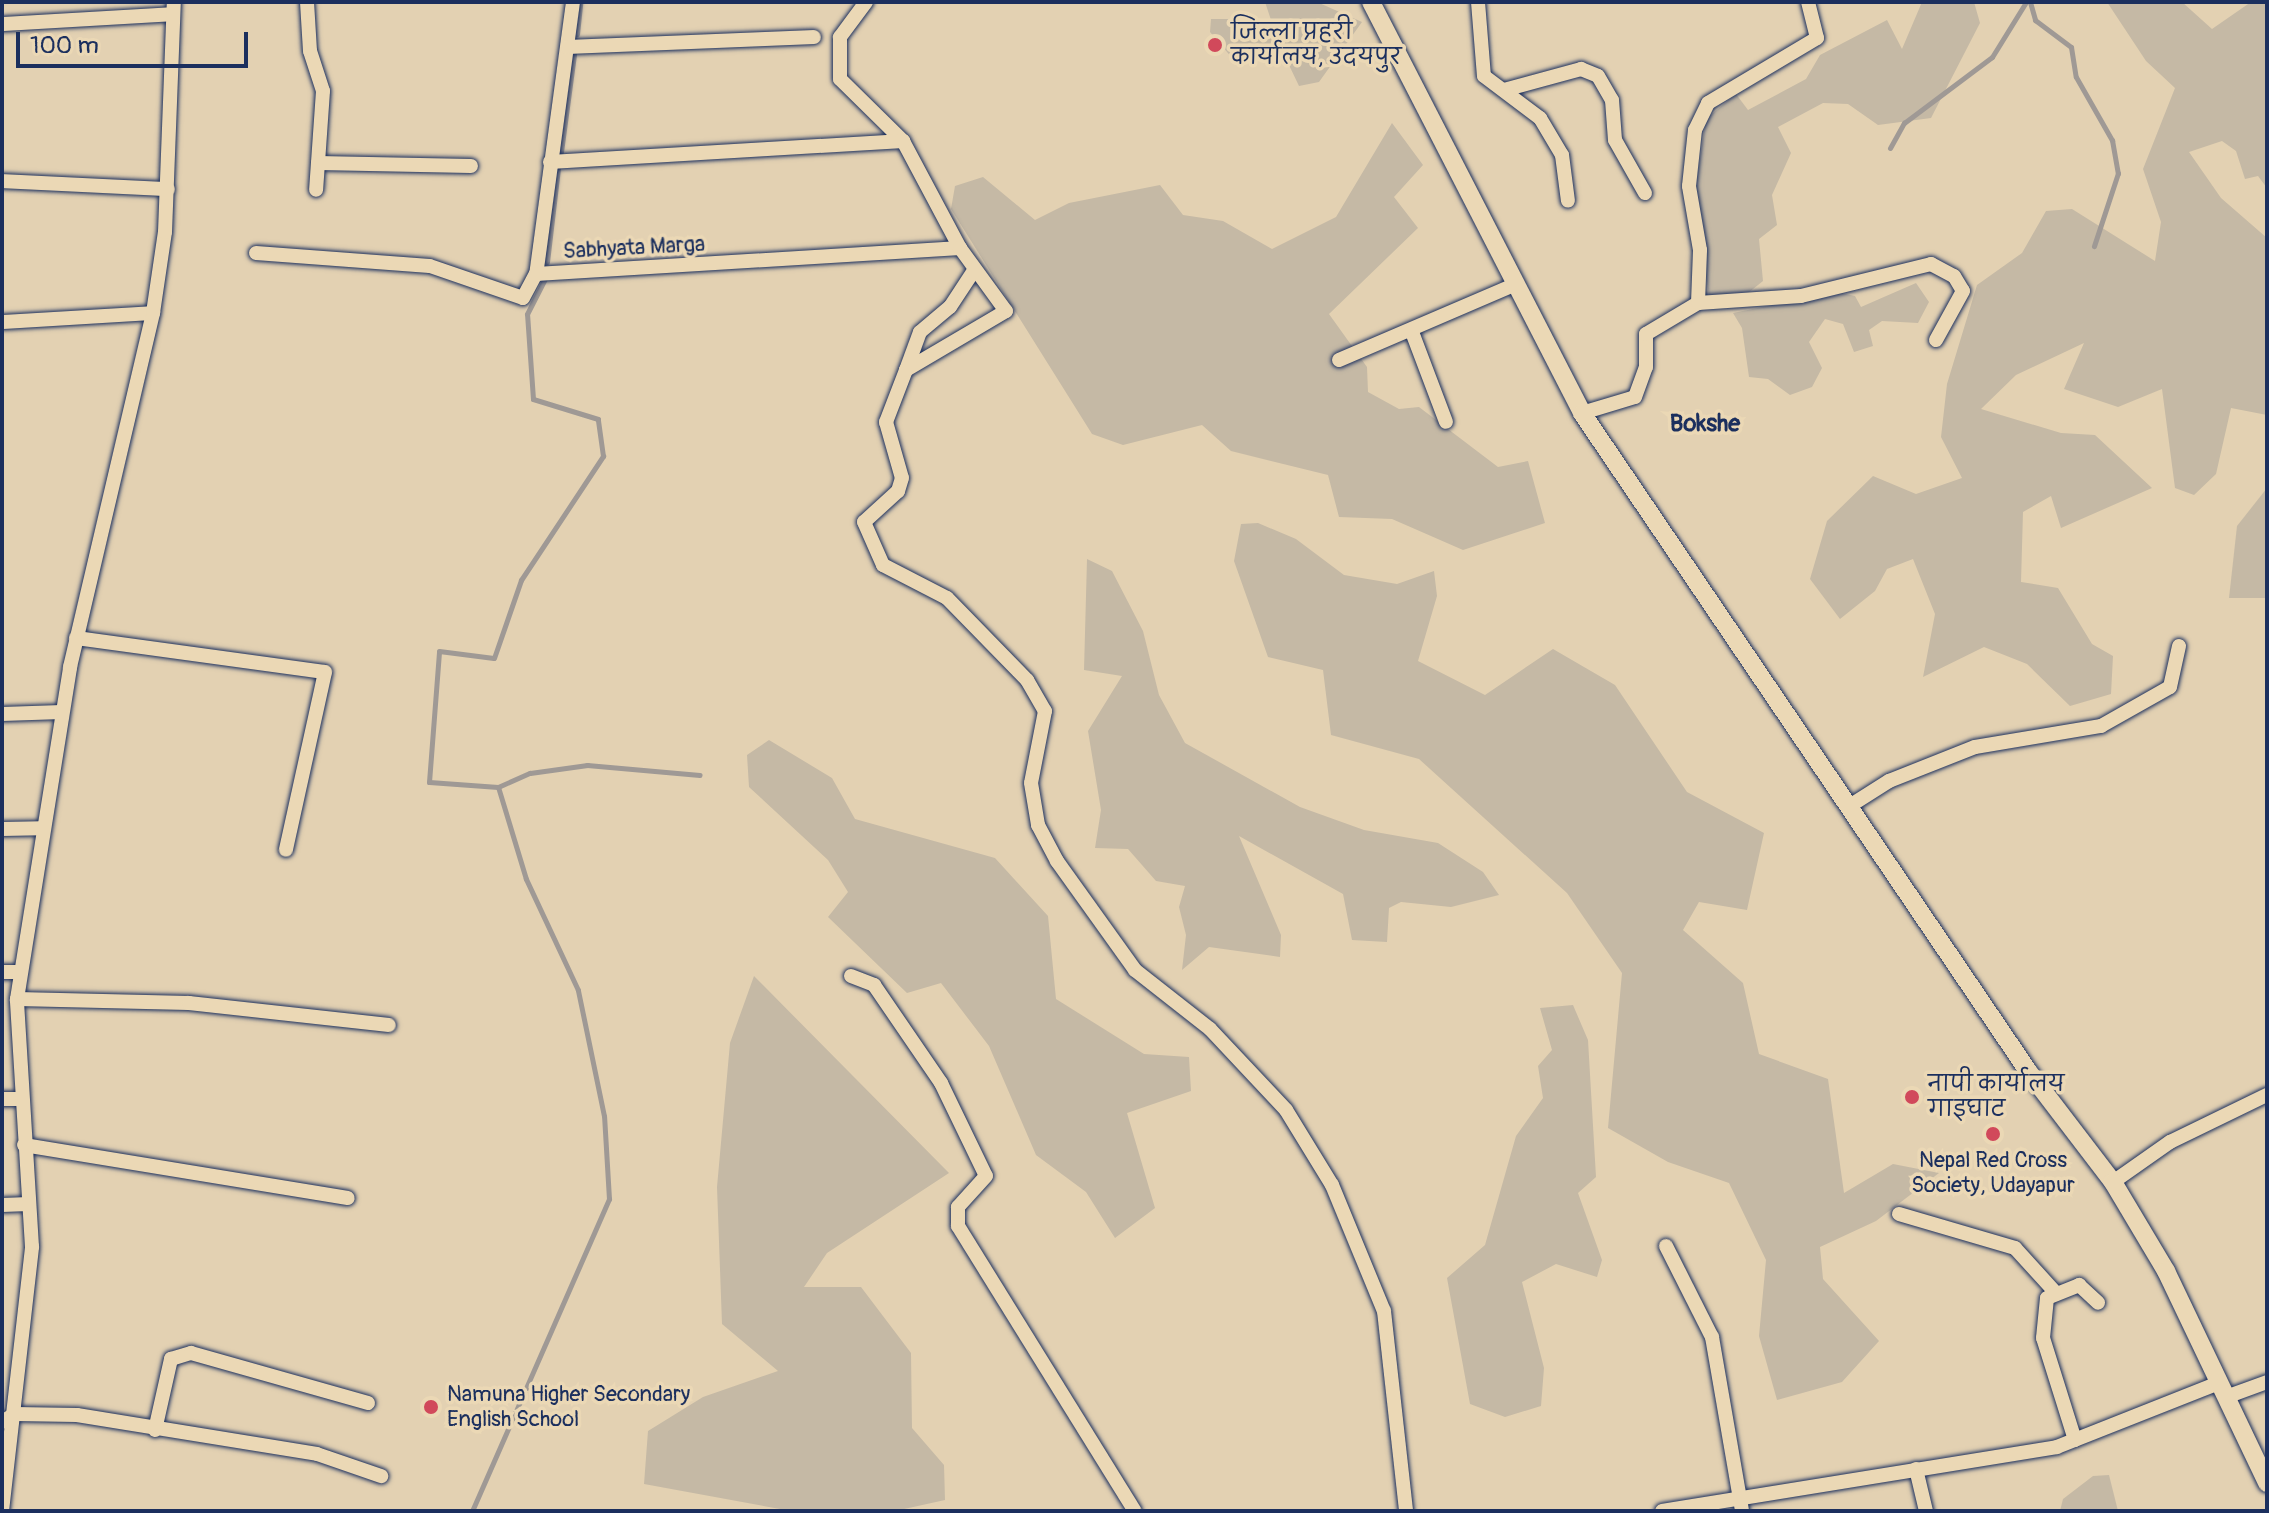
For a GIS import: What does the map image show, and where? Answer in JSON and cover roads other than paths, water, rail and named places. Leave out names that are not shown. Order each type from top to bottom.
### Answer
[{"type":"main road","points":[[1371,2],[1512,286],[1582,413],[2028,1071],[2113,1182],[2223,1390],[2267,1483]]},
{"type":"street","points":[[307,2],[310,51],[323,91],[316,190]]},
{"type":"street","name":"Sabhyata Marga","points":[[573,2],[536,274],[960,248]]},
{"type":"street","points":[[866,2],[840,37],[840,79],[903,141],[960,248],[1006,311],[906,370]]},
{"type":"street","points":[[1478,2],[1484,76],[1540,118],[1562,155],[1568,201]]},
{"type":"street","points":[[1698,303],[1700,250],[1689,186],[1695,130],[1708,103],[1817,38],[1808,2]]},
{"type":"street","points":[[2,24],[174,8],[168,189],[153,313],[76,638],[41,828],[20,972],[17,999],[21,1099],[32,1247],[9,1418],[2,1511]]},
{"type":"street","points":[[568,47],[814,37]]},
{"type":"street","points":[[1504,90],[1581,69],[1598,76],[1612,100],[1615,140],[1645,193]]},
{"type":"street","points":[[550,162],[903,141]]},
{"type":"street","points":[[318,163],[471,166]]},
{"type":"street","points":[[2,181],[168,189]]},
{"type":"street","points":[[256,253],[430,266],[523,298],[536,274]]},
{"type":"street","points":[[1582,413],[1635,397],[1646,367],[1646,334],[1698,303],[1801,296],[1931,264],[1954,276],[1963,291],[1936,340]]},
{"type":"street","points":[[975,269],[950,307],[920,332],[886,422],[902,478],[898,491],[864,522],[883,565],[947,598],[1027,680],[1045,711],[1031,783],[1038,825],[1057,861],[1135,970],[1210,1029],[1286,1110],[1332,1185],[1384,1311],[1406,1511]]},
{"type":"street","points":[[1339,360],[1412,332],[1512,286]]},
{"type":"street","points":[[2,322],[153,313]]},
{"type":"street","points":[[1412,332],[1446,422]]},
{"type":"street","points":[[76,638],[325,672],[286,850]]},
{"type":"street","points":[[1848,807],[1889,781],[1975,747],[2101,726],[2170,687],[2179,646]]},
{"type":"street","points":[[2,714],[62,712]]},
{"type":"street","points":[[2,829],[41,828]]},
{"type":"street","points":[[2,972],[20,972]]},
{"type":"street","points":[[851,976],[874,985],[941,1083],[986,1176],[958,1207],[958,1226],[1135,1511]]},
{"type":"street","points":[[17,999],[189,1003],[389,1025]]},
{"type":"street","points":[[2113,1182],[2170,1142],[2267,1095]]},
{"type":"street","points":[[2,1099],[21,1099]]},
{"type":"street","points":[[24,1145],[348,1198]]},
{"type":"street","points":[[2,1205],[29,1204]]},
{"type":"street","points":[[1899,1214],[2015,1248],[2056,1293]]},
{"type":"street","points":[[1666,1246],[1712,1337],[1740,1504]]},
{"type":"street","points":[[2075,1440],[2043,1338],[2047,1298],[2079,1285],[2098,1303]]},
{"type":"street","points":[[155,1430],[171,1359],[191,1353],[368,1403]]},
{"type":"street","points":[[1662,1511],[1740,1504],[2075,1440],[2223,1390],[2267,1382]]},
{"type":"street","points":[[9,1418],[77,1415],[317,1454],[381,1476]]},
{"type":"street","points":[[1916,1469],[1926,1511]]},
{"type":"waterway","points":[[1890,148],[1904,123],[1992,57],[2026,2]]},
{"type":"waterway","points":[[2030,2],[2035,20],[2071,47],[2076,77],[2112,140],[2118,173],[2094,246]]},
{"type":"waterway","points":[[577,34],[580,3]]},
{"type":"waterway","points":[[561,152],[574,54]]},
{"type":"waterway","points":[[547,262],[558,169]]},
{"type":"waterway","points":[[472,1511],[609,1199],[604,1116],[578,990],[526,879],[498,787],[429,782],[439,651],[494,658],[521,580],[603,456],[598,419],[533,399],[527,314],[545,279]]},
{"type":"waterway","points":[[498,787],[530,773],[587,765],[700,775]]},
{"type":"place","name":"जिल्ला प्रहरी कार्यालय, उदयपुर","points":[[1215,45]]},
{"type":"place","name":"नापी कार्यालय गाइघाट","points":[[1912,1097]]},
{"type":"place","name":"Nepal Red Cross Society, Udayapur","points":[[1993,1134]]},
{"type":"place","name":"Namuna Higher Secondary English School","points":[[431,1407]]},
{"type":"district","name":"Bokshe","points":[[1705,424]]}]
